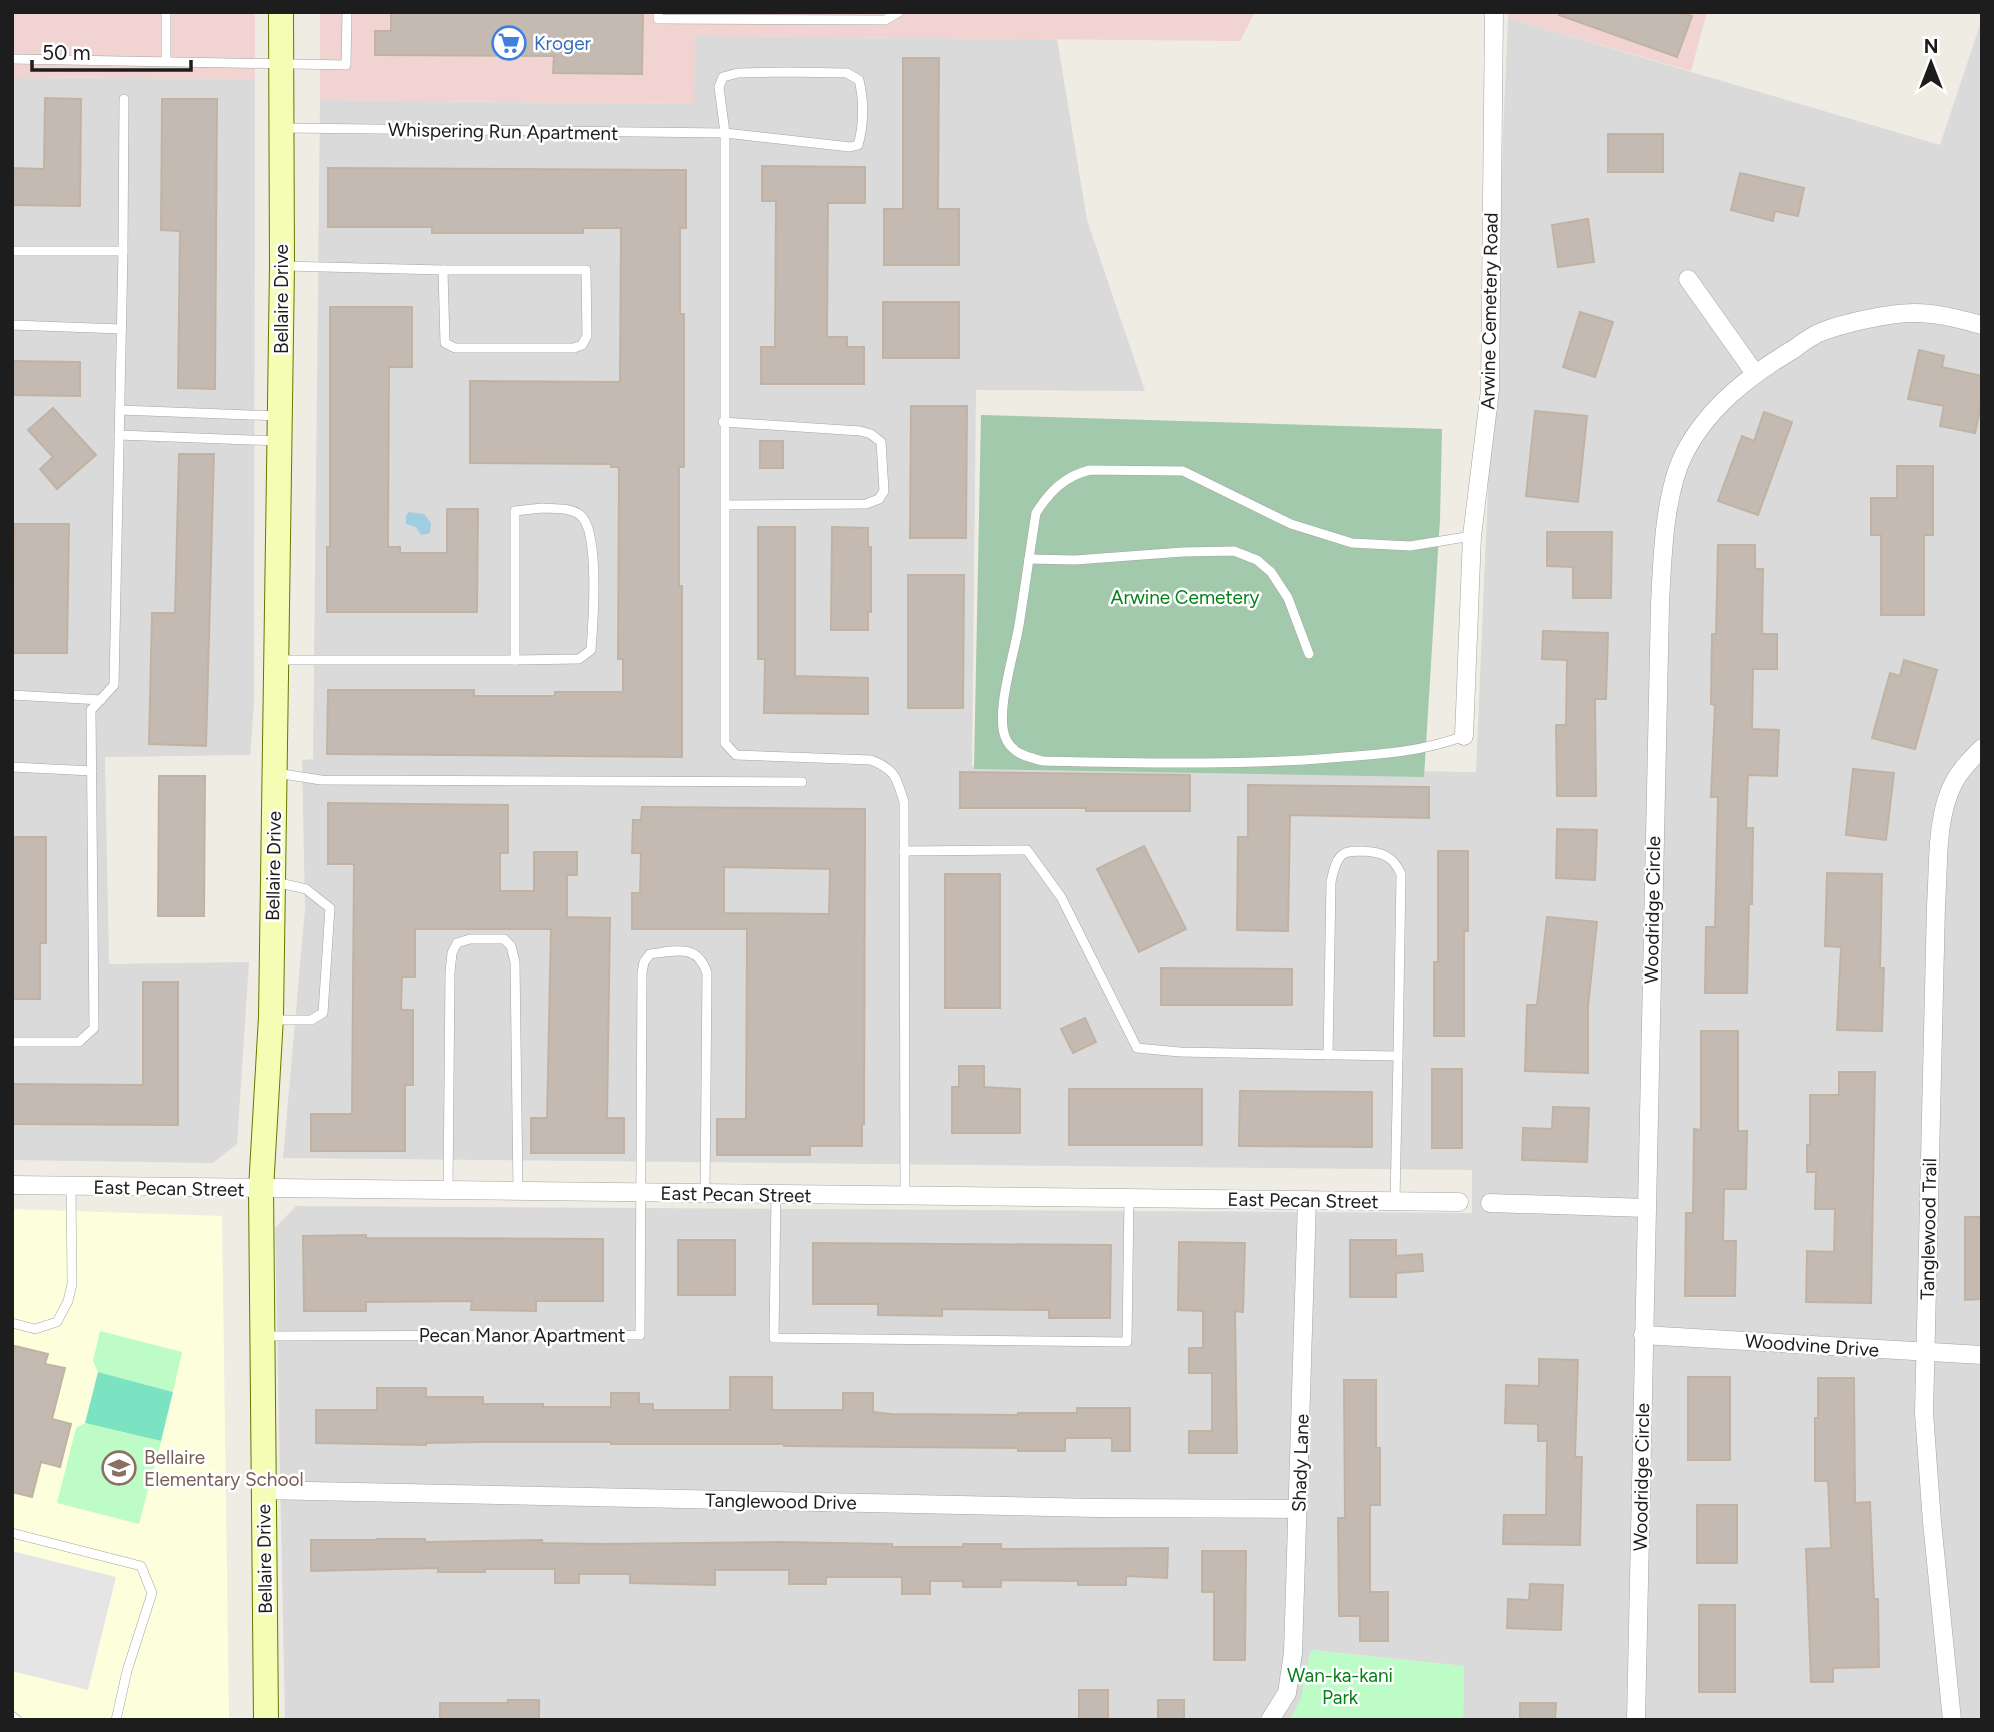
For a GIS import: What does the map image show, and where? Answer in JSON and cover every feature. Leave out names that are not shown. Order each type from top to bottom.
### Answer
[{"type":"street","name":"Bellaire Drive","points":[[265,1720],[261,1189],[271,1020],[282,266],[281,12]]},
{"type":"street","name":"Arwine Cemetery Road","points":[[1464,736],[1472,536],[1490,390],[1494,12]]},
{"type":"street","points":[[1688,279],[1754,372]]},
{"type":"street","name":"Woodridge Circle","points":[[1636,1720],[1660,605],[1664,539],[1677,472],[1701,427],[1720,405],[1754,372],[1821,332],[1883,316],[1912,313],[1939,314],[1982,325]]},
{"type":"street","name":"Tanglewood Trail","points":[[1952,1720],[1924,1413],[1936,905],[1941,833],[1946,806],[1954,782],[1982,748]]},
{"type":"street","name":"East Pecan Street","points":[[12,1185],[1459,1202]]},
{"type":"street","name":"Shady Lane","points":[[1270,1720],[1287,1693],[1293,1653],[1307,1200]]},
{"type":"street","points":[[1490,1203],[1646,1208]]},
{"type":"street","name":"Woodvine Drive","points":[[1643,1335],[1982,1355]]},
{"type":"street","name":"Tanglewood Drive","points":[[263,1490],[1298,1509]]},
{"type":"lane","points":[[166,12],[166,61]]},
{"type":"lane","points":[[12,59],[346,65],[347,12]]},
{"type":"lane","points":[[658,12],[658,19],[858,20],[885,20],[899,12]]},
{"type":"lane","name":"Whispering Run Apartment","points":[[281,128],[725,133],[850,148],[858,145],[862,133],[862,90],[859,80],[847,73],[738,73],[723,77],[719,87],[725,133],[725,743],[736,755],[871,760],[887,766],[896,776],[904,802],[904,851]]},
{"type":"lane","points":[[12,1042],[79,1042],[94,1028],[91,710],[114,685],[124,99]]},
{"type":"lane","points":[[12,251],[123,251]]},
{"type":"lane","points":[[282,266],[586,270],[586,336],[582,345],[574,348],[455,348],[445,343],[443,270]]},
{"type":"lane","points":[[12,325],[122,328]]},
{"type":"lane","points":[[120,410],[280,416]]},
{"type":"lane","points":[[723,422],[860,431],[872,435],[881,442],[884,491],[879,499],[866,504],[726,505]]},
{"type":"lane","points":[[120,435],[279,442]]},
{"type":"lane","points":[[1464,736],[1438,746],[1408,751],[1308,761],[1043,761],[1018,754],[1006,740],[1003,716],[1036,513],[1045,499],[1064,480],[1090,470],[1183,471],[1291,524],[1352,543],[1410,546],[1472,536]]},
{"type":"lane","points":[[276,660],[515,660],[579,659],[591,650],[593,560],[589,527],[582,516],[571,510],[542,508],[515,511],[515,660]]},
{"type":"lane","points":[[1029,559],[1075,560],[1234,551],[1257,560],[1271,572],[1288,597],[1309,654]]},
{"type":"lane","points":[[12,695],[101,699]]},
{"type":"lane","points":[[12,767],[92,771]]},
{"type":"lane","points":[[274,773],[321,780],[802,782]]},
{"type":"lane","points":[[905,1196],[904,851],[1027,850],[1061,897],[1137,1048],[1180,1052],[1398,1056]]},
{"type":"lane","points":[[1328,1055],[1331,882],[1340,858],[1346,852],[1387,855],[1396,862],[1401,874],[1395,1202]]},
{"type":"lane","points":[[271,1020],[311,1020],[323,1013],[330,908],[306,889],[273,881]]},
{"type":"lane","points":[[448,1191],[452,953],[457,943],[470,939],[504,939],[511,946],[515,962],[518,1192]]},
{"type":"lane","points":[[640,1193],[642,973],[644,962],[650,954],[683,951],[692,952],[702,959],[707,973],[705,1194]]},
{"type":"lane","points":[[12,1323],[35,1329],[57,1321],[68,1301],[72,1284],[71,1186]]},
{"type":"lane","name":"Pecan Manor Apartment","points":[[262,1336],[640,1335],[640,1193]]},
{"type":"lane","points":[[776,1194],[774,1338],[842,1339],[1128,1342],[1129,1198]]},
{"type":"lane","points":[[12,1533],[141,1566],[152,1593],[127,1671],[116,1720]]},
{"type":"lane","points":[[12,1716],[17,1720]]},
{"type":"shaded area","points":[[12,12],[255,12],[255,79],[12,77]]},
{"type":"shaded area","points":[[320,12],[1255,12],[1240,41],[695,36],[694,104],[320,100]]},
{"type":"shaded area","points":[[1508,12],[1707,12],[1691,71],[1508,18]]},
{"type":"shaded area","points":[[1508,18],[1940,145],[1982,19],[1982,1720],[1463,1720],[1464,1666],[1311,1650],[1301,1699],[1290,1720],[285,1720],[275,1228],[296,1206],[1472,1213],[1472,1170],[283,1158],[305,909],[302,760],[313,759],[320,100],[693,104],[694,36],[1057,39],[1087,220],[1145,391],[976,390],[972,766],[1476,772]]},
{"type":"shaded area","points":[[12,77],[255,79],[254,704],[250,755],[105,757],[109,964],[249,962],[237,1144],[213,1163],[12,1160]]},
{"type":"shaded area","name":"Bellaire Elementary School","points":[[12,1209],[222,1216],[229,1720],[12,1720]]},
{"type":"shaded area","points":[[12,1551],[116,1577],[88,1690],[12,1671]]},
{"type":"green space","name":"Arwine Cemetery","points":[[981,415],[1442,429],[1440,519],[1424,777],[974,769]]},
{"type":"green space","points":[[100,1331],[182,1352],[173,1392],[98,1372],[93,1361]]},
{"type":"green space","points":[[98,1372],[173,1392],[161,1441],[85,1423]]},
{"type":"green space","points":[[85,1423],[161,1441],[139,1524],[57,1503],[76,1428]]},
{"type":"green space","name":"Wan-ka-kani Park","points":[[1311,1650],[1464,1666],[1463,1720],[1290,1720],[1301,1698]]},
{"type":"water","points":[[409,512],[424,514],[431,523],[430,533],[421,535],[416,527],[406,524]]},
{"type":"building","name":"Kroger","points":[[391,12],[643,12],[642,74],[553,73],[554,56],[375,55],[375,31],[391,31]]},
{"type":"building","points":[[1559,12],[1682,12],[1692,16],[1677,57],[1559,15]]},
{"type":"building","points":[[903,58],[939,58],[938,209],[959,209],[959,265],[884,265],[884,209],[903,209]]},
{"type":"building","points":[[45,98],[81,99],[80,206],[12,205],[12,168],[44,169]]},
{"type":"building","points":[[162,99],[217,99],[215,389],[178,388],[180,231],[161,230]]},
{"type":"building","points":[[1608,134],[1663,134],[1663,172],[1608,172]]},
{"type":"building","points":[[762,166],[865,167],[865,203],[828,203],[827,337],[847,337],[847,347],[864,347],[864,384],[761,384],[761,347],[775,347],[776,201],[762,201]]},
{"type":"building","points":[[328,168],[686,170],[686,228],[680,228],[680,314],[684,314],[684,467],[679,467],[682,757],[327,754],[328,690],[474,690],[474,696],[555,696],[555,692],[623,692],[623,659],[618,659],[619,467],[611,467],[611,464],[470,463],[470,381],[620,382],[621,228],[583,228],[583,233],[432,233],[432,227],[328,227]]},
{"type":"building","points":[[1740,173],[1804,188],[1798,216],[1775,211],[1773,221],[1731,210]]},
{"type":"building","points":[[1588,219],[1594,262],[1558,267],[1552,225]]},
{"type":"building","points":[[883,302],[959,302],[959,358],[883,358]]},
{"type":"building","points":[[330,307],[412,307],[412,367],[389,367],[388,547],[400,547],[400,553],[447,553],[447,509],[478,509],[477,612],[327,612],[327,547],[330,547]]},
{"type":"building","points":[[1580,312],[1613,322],[1595,377],[1563,367]]},
{"type":"building","points":[[1919,350],[1944,356],[1942,367],[1982,376],[1982,400],[1975,433],[1940,426],[1944,406],[1908,399]]},
{"type":"building","points":[[12,361],[80,362],[80,396],[12,395]]},
{"type":"building","points":[[911,406],[967,406],[966,538],[910,538]]},
{"type":"building","points":[[53,408],[96,455],[57,489],[40,469],[53,457],[28,430]]},
{"type":"building","points":[[1535,411],[1587,416],[1578,502],[1526,496]]},
{"type":"building","points":[[1764,412],[1792,422],[1758,515],[1718,501],[1742,436],[1754,441]]},
{"type":"building","points":[[760,441],[783,441],[783,468],[760,468]]},
{"type":"building","points":[[179,454],[214,454],[206,746],[149,744],[152,613],[175,613]]},
{"type":"building","points":[[1897,466],[1933,466],[1933,535],[1924,535],[1924,615],[1881,615],[1881,535],[1871,535],[1871,498],[1897,498]]},
{"type":"building","points":[[14,524],[69,524],[67,653],[12,653]]},
{"type":"building","points":[[758,527],[795,527],[795,676],[868,678],[868,714],[764,713],[765,659],[758,659]]},
{"type":"building","points":[[832,527],[868,528],[868,547],[871,547],[871,612],[868,612],[868,630],[831,630]]},
{"type":"building","points":[[1547,532],[1612,532],[1611,598],[1573,598],[1573,567],[1547,566]]},
{"type":"building","points":[[1718,545],[1755,545],[1755,569],[1763,569],[1762,634],[1777,634],[1777,669],[1753,669],[1752,729],[1779,730],[1777,776],[1748,775],[1746,828],[1753,828],[1747,993],[1705,993],[1706,927],[1715,927],[1718,797],[1711,797],[1715,705],[1711,704]]},
{"type":"building","points":[[908,575],[964,575],[963,708],[908,708]]},
{"type":"building","points":[[1543,631],[1608,633],[1606,699],[1595,699],[1596,796],[1557,796],[1556,725],[1566,725],[1567,660],[1542,659]]},
{"type":"building","points":[[1904,660],[1937,670],[1915,749],[1872,738],[1890,673],[1900,676]]},
{"type":"building","points":[[1853,769],[1894,773],[1886,840],[1846,835]]},
{"type":"building","points":[[960,772],[1190,775],[1190,811],[960,808]]},
{"type":"building","points":[[159,776],[205,776],[204,916],[158,916]]},
{"type":"building","points":[[1248,785],[1429,787],[1429,818],[1290,815],[1288,931],[1237,930],[1238,837],[1248,837]]},
{"type":"building","points":[[328,803],[508,805],[508,853],[500,853],[500,891],[534,891],[534,852],[577,852],[577,875],[567,875],[567,917],[610,918],[607,1118],[624,1118],[624,1153],[531,1153],[531,1118],[547,1118],[551,929],[415,929],[415,977],[402,977],[401,1010],[413,1010],[413,1085],[405,1085],[405,1151],[311,1151],[311,1114],[352,1114],[354,864],[328,864]]},
{"type":"building","points":[[642,807],[865,809],[862,1146],[810,1146],[810,1155],[717,1155],[717,1119],[746,1119],[747,929],[632,929],[632,893],[640,893],[641,853],[632,853],[633,820],[641,820]],"holes":[[[724,867],[830,869],[829,914],[724,913]]]},
{"type":"building","points":[[1557,829],[1597,830],[1595,880],[1556,878]]},
{"type":"building","points":[[12,837],[46,837],[46,943],[40,943],[40,999],[12,999]]},
{"type":"building","points":[[1144,846],[1186,929],[1139,952],[1097,869]]},
{"type":"building","points":[[1438,851],[1468,851],[1468,931],[1464,931],[1464,1036],[1434,1036],[1434,962],[1438,962]]},
{"type":"building","points":[[1827,873],[1882,874],[1882,1031],[1837,1030],[1841,947],[1825,946]]},
{"type":"building","points":[[945,874],[1000,874],[1000,1008],[945,1008]]},
{"type":"building","points":[[1547,917],[1597,922],[1588,1007],[1588,1073],[1525,1071],[1527,1005],[1537,1005]]},
{"type":"building","points":[[1161,968],[1292,969],[1292,1005],[1161,1005]]},
{"type":"building","points":[[143,982],[178,982],[178,1125],[12,1124],[12,1084],[143,1085]]},
{"type":"building","points":[[1085,1018],[1096,1042],[1073,1053],[1061,1029]]},
{"type":"building","points":[[1701,1031],[1738,1031],[1738,1131],[1747,1131],[1746,1189],[1724,1189],[1723,1241],[1736,1241],[1735,1296],[1685,1296],[1686,1213],[1693,1213],[1694,1129],[1701,1130]]},
{"type":"building","points":[[959,1066],[984,1066],[984,1087],[1020,1089],[1020,1133],[952,1133],[952,1087],[959,1087]]},
{"type":"building","points":[[1432,1069],[1462,1069],[1462,1148],[1432,1148]]},
{"type":"building","points":[[1839,1072],[1875,1072],[1871,1303],[1806,1302],[1807,1251],[1834,1252],[1835,1209],[1815,1209],[1816,1172],[1807,1172],[1810,1095],[1839,1095]]},
{"type":"building","points":[[1069,1089],[1202,1089],[1202,1145],[1069,1145]]},
{"type":"building","points":[[1240,1091],[1372,1092],[1372,1147],[1239,1146]]},
{"type":"building","points":[[1553,1107],[1589,1108],[1587,1162],[1522,1160],[1523,1128],[1552,1129]]},
{"type":"building","points":[[1965,1217],[1982,1217],[1982,1299],[1965,1300]]},
{"type":"building","points":[[366,1235],[366,1238],[603,1239],[603,1301],[536,1301],[536,1311],[471,1310],[472,1301],[366,1302],[366,1311],[304,1311],[303,1236]]},
{"type":"building","points":[[678,1240],[735,1240],[735,1295],[678,1295]]},
{"type":"building","points":[[1350,1240],[1396,1240],[1396,1256],[1422,1254],[1423,1271],[1396,1273],[1396,1297],[1350,1297]]},
{"type":"building","points":[[1179,1242],[1245,1243],[1243,1312],[1235,1311],[1237,1453],[1189,1453],[1189,1431],[1212,1431],[1212,1373],[1189,1373],[1189,1348],[1203,1348],[1203,1311],[1178,1310]]},
{"type":"building","points":[[813,1243],[1111,1245],[1110,1318],[1049,1318],[1049,1310],[942,1309],[942,1316],[878,1315],[878,1304],[813,1304]]},
{"type":"building","points":[[15,1346],[48,1354],[45,1364],[65,1368],[52,1419],[71,1424],[60,1467],[41,1462],[32,1497],[12,1492],[12,1356]]},
{"type":"building","points":[[1539,1359],[1578,1360],[1575,1457],[1582,1457],[1580,1545],[1503,1544],[1504,1515],[1546,1515],[1547,1441],[1538,1441],[1538,1424],[1505,1423],[1506,1385],[1539,1386]]},
{"type":"building","points":[[730,1377],[772,1377],[772,1410],[843,1410],[843,1393],[873,1393],[873,1412],[891,1414],[1018,1415],[1077,1413],[1077,1408],[1130,1408],[1130,1451],[1112,1451],[1112,1438],[1065,1438],[1065,1451],[611,1442],[426,1445],[316,1443],[316,1410],[377,1410],[377,1388],[426,1388],[426,1397],[483,1397],[483,1404],[543,1404],[543,1407],[611,1407],[611,1393],[639,1393],[639,1404],[653,1404],[653,1410],[730,1410]]},
{"type":"building","points":[[1688,1377],[1730,1377],[1730,1460],[1688,1460]]},
{"type":"building","points":[[1818,1378],[1854,1378],[1855,1503],[1870,1502],[1874,1599],[1878,1599],[1879,1667],[1833,1668],[1833,1682],[1811,1682],[1806,1549],[1831,1548],[1828,1481],[1815,1481]]},
{"type":"building","points":[[1344,1380],[1376,1380],[1376,1448],[1380,1448],[1380,1505],[1370,1505],[1370,1592],[1388,1592],[1388,1641],[1360,1641],[1360,1616],[1339,1616],[1338,1518],[1345,1518]]},
{"type":"building","points":[[1697,1505],[1737,1505],[1737,1563],[1697,1563]]},
{"type":"building","points":[[425,1539],[425,1542],[542,1540],[542,1543],[602,1544],[778,1542],[892,1544],[892,1547],[1001,1544],[1001,1549],[1168,1548],[1167,1578],[1126,1576],[1126,1585],[1001,1580],[1001,1587],[963,1587],[963,1581],[930,1581],[930,1594],[902,1594],[902,1577],[826,1577],[826,1584],[789,1584],[789,1570],[715,1570],[715,1585],[630,1583],[630,1574],[579,1574],[579,1583],[555,1583],[555,1569],[485,1569],[485,1572],[438,1572],[438,1568],[311,1571],[311,1540]]},
{"type":"building","points":[[1202,1551],[1246,1551],[1245,1660],[1214,1660],[1214,1592],[1202,1592]]},
{"type":"building","points":[[1530,1584],[1563,1585],[1561,1630],[1507,1628],[1508,1599],[1529,1600]]},
{"type":"building","points":[[1699,1605],[1735,1605],[1735,1692],[1699,1692]]},
{"type":"building","points":[[1079,1690],[1108,1690],[1108,1720],[1079,1720]]},
{"type":"building","points":[[508,1700],[539,1700],[539,1720],[440,1720],[440,1703],[508,1703]]},
{"type":"building","points":[[1158,1700],[1184,1700],[1184,1720],[1158,1720]]},
{"type":"building","points":[[1520,1703],[1556,1703],[1555,1720],[1520,1720]]},
{"type":"place","name":"Kroger","points":[[509,43]]},
{"type":"place","name":"Bellaire Elementary School","points":[[119,1468]]}]
